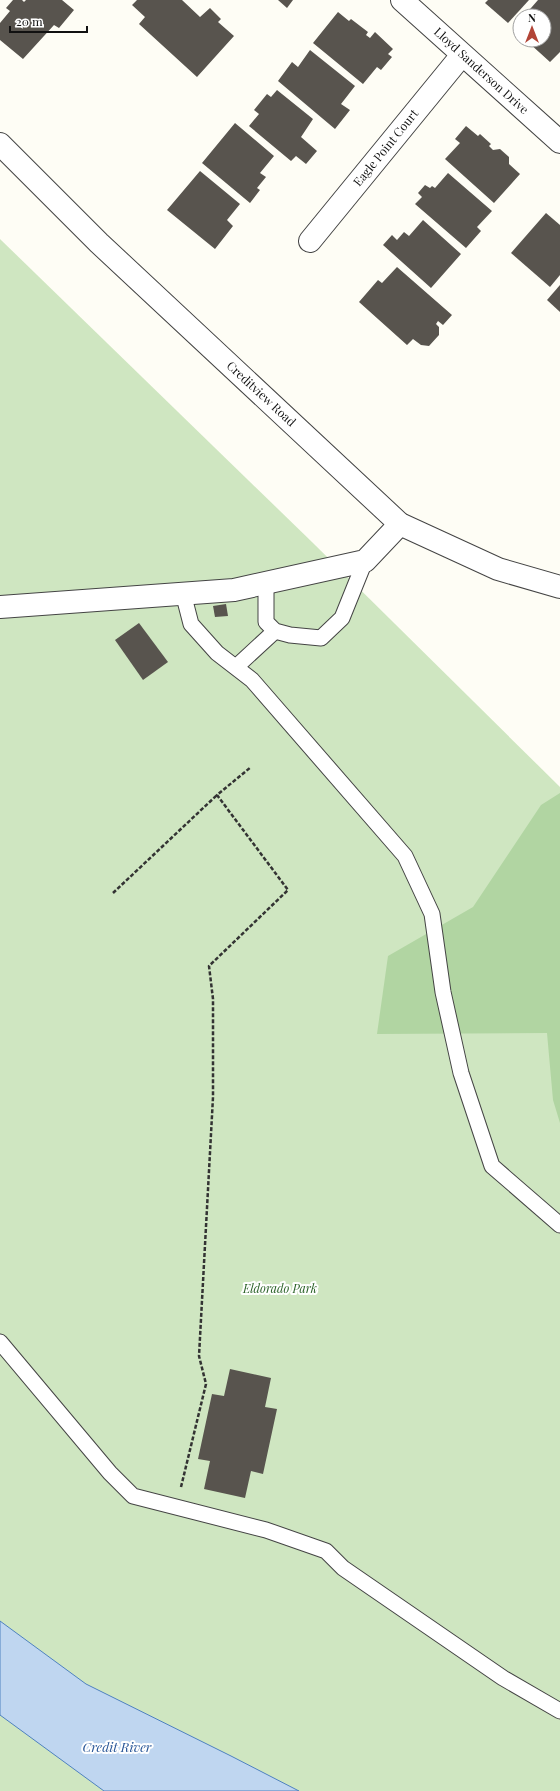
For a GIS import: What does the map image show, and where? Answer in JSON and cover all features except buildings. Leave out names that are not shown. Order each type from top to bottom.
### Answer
[{"type":"street","name":"Lloyd Sanderson Drive","points":[[402,0],[560,142]]},
{"type":"street","name":"Eagle Point Court","points":[[310,241],[462,55]]},
{"type":"street","name":"Creditview Road","points":[[0,144],[99,243],[400,524],[498,569],[560,587]]},
{"type":"street","points":[[0,607],[234,590],[365,561],[400,524]]},
{"type":"lane","points":[[266,582],[266,622],[275,631],[290,635],[320,638],[342,618],[365,561]]},
{"type":"lane","points":[[183,594],[191,624],[217,653],[252,680],[405,856],[432,914],[443,992],[461,1073],[492,1166],[560,1225]]},
{"type":"lane","points":[[236,667],[275,631]]},
{"type":"lane","points":[[0,1342],[110,1473],[133,1496],[266,1530],[326,1551],[343,1568],[496,1674],[560,1711]]},
{"type":"path","points":[[113,893],[217,795],[251,767]]},
{"type":"path","points":[[176,1507],[206,1384],[199,1356],[213,1097],[213,999],[209,966],[288,890],[217,795]]},
{"type":"green space","name":"Eldorado Park","points":[[0,239],[313,543],[560,787],[560,1791],[0,1791]]},
{"type":"green space","points":[[560,793],[560,1123],[553,1100],[547,1033],[377,1034],[388,956],[473,907],[541,805]]},
{"type":"water","name":"Credit River","points":[[0,1621],[86,1684],[299,1791],[104,1791],[0,1715]]}]
